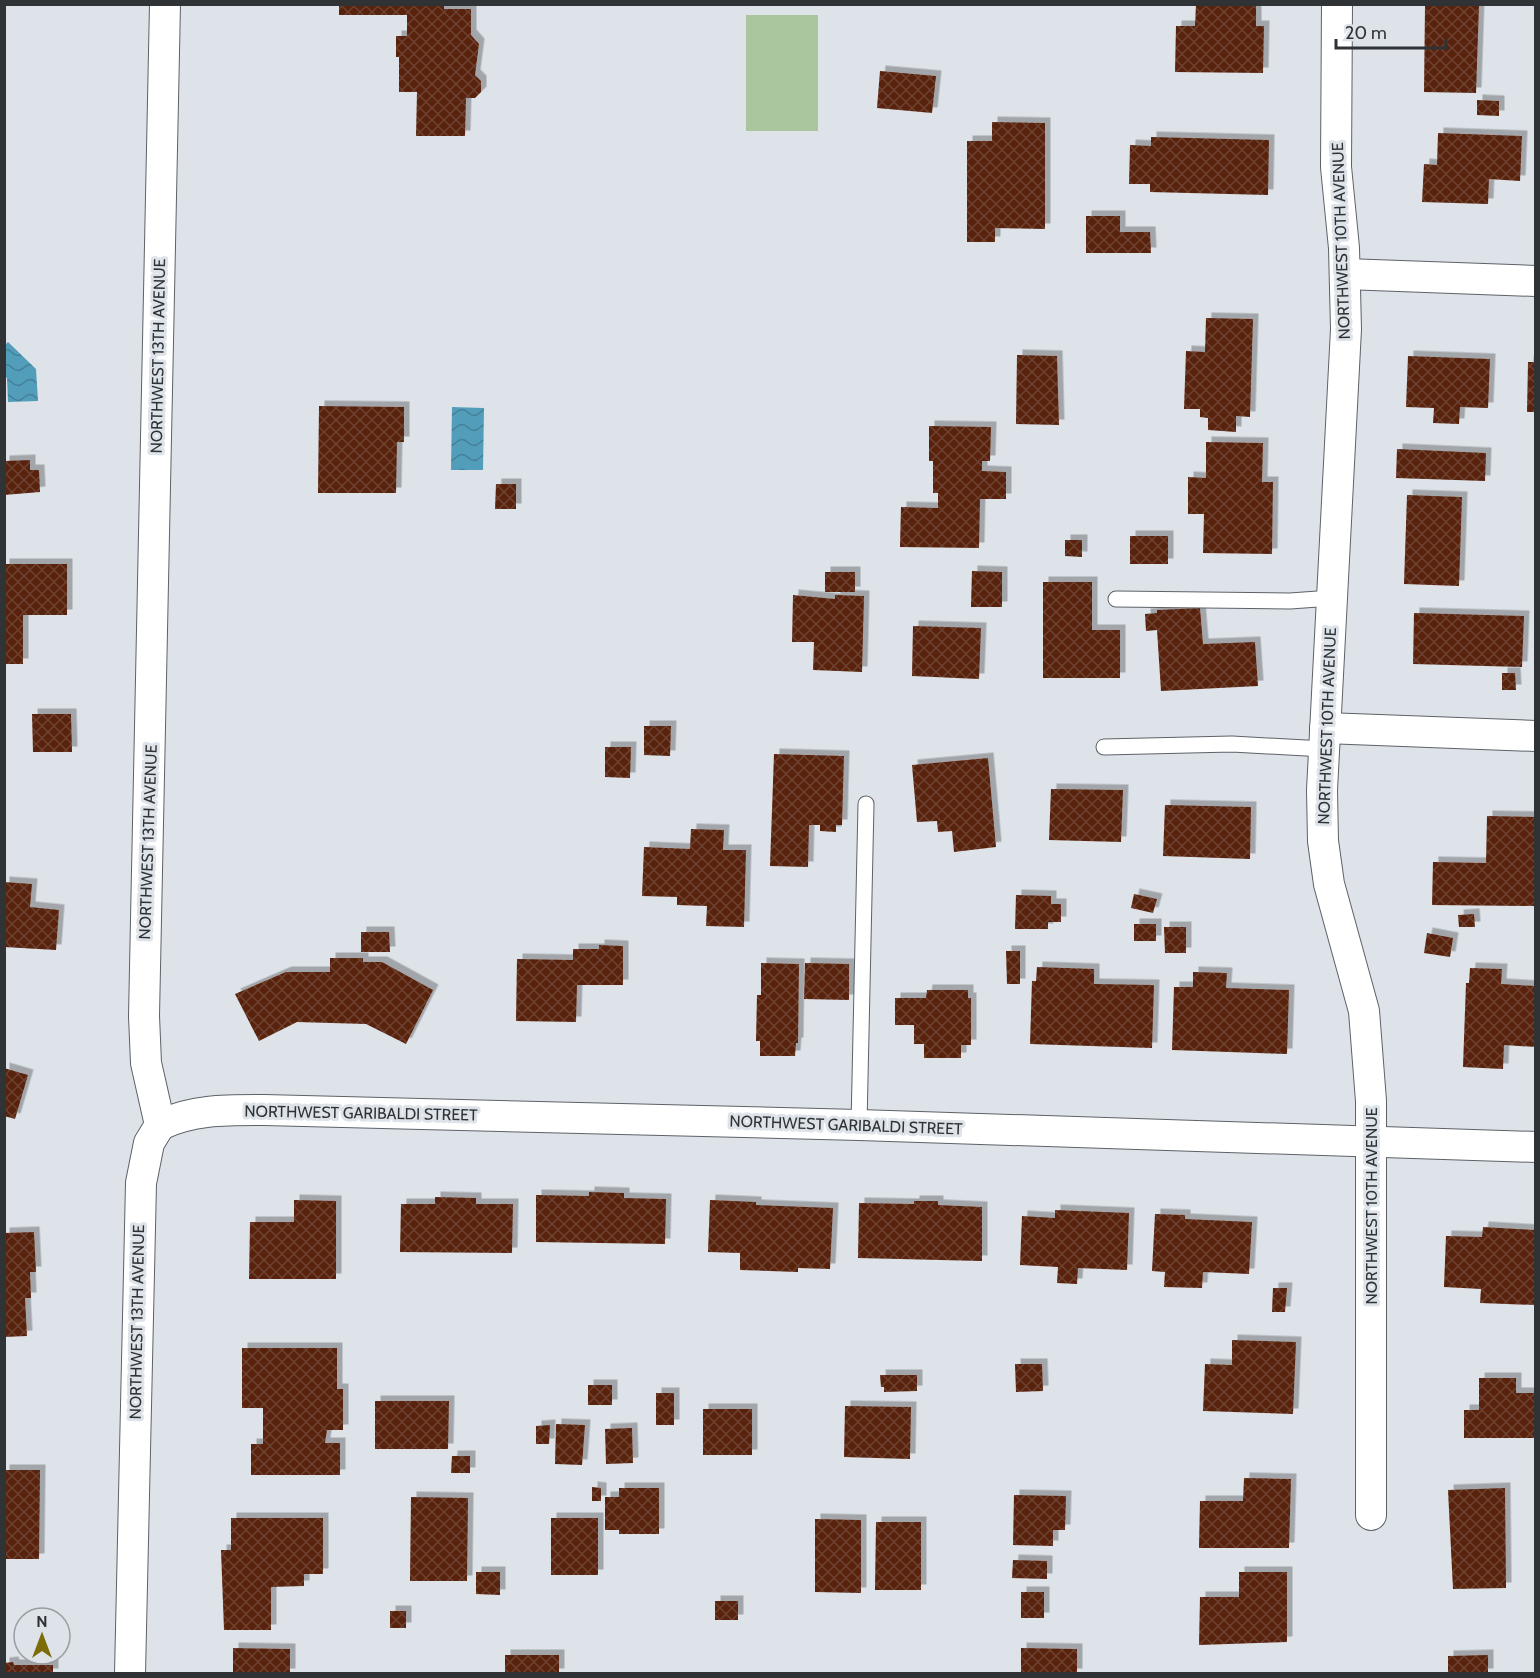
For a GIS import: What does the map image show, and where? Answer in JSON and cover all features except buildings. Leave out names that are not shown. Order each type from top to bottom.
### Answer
[{"type":"street","name":"NORTHWEST 13TH AVENUE","points":[[130,1674],[141,1183],[149,1143],[160,1125],[146,1063],[144,1016],[165,4]]},
{"type":"street","name":"NORTHWEST 10TH AVENUE","points":[[1337,4],[1336,167],[1345,274],[1346,328],[1325,739],[1323,841],[1329,884],[1364,1011],[1371,1101],[1371,1515]]},
{"type":"street","points":[[1345,274],[1536,281]]},
{"type":"street","points":[[1325,739],[1536,736]]},
{"type":"street","name":"NORTHWEST GARIBALDI STREET","points":[[160,1125],[178,1116],[200,1112],[264,1110],[859,1125],[1536,1147]]},
{"type":"lane","points":[[1116,599],[1290,601],[1332,598]]},
{"type":"lane","points":[[1104,747],[1325,739]]},
{"type":"lane","points":[[859,1125],[866,804]]},
{"type":"green space","points":[[746,15],[818,15],[818,131],[746,131]]},
{"type":"water","points":[[8,342],[36,369],[38,401],[8,402],[7,378],[4,375],[5,345]]},
{"type":"water","points":[[452,407],[484,408],[483,470],[451,470]]}]
